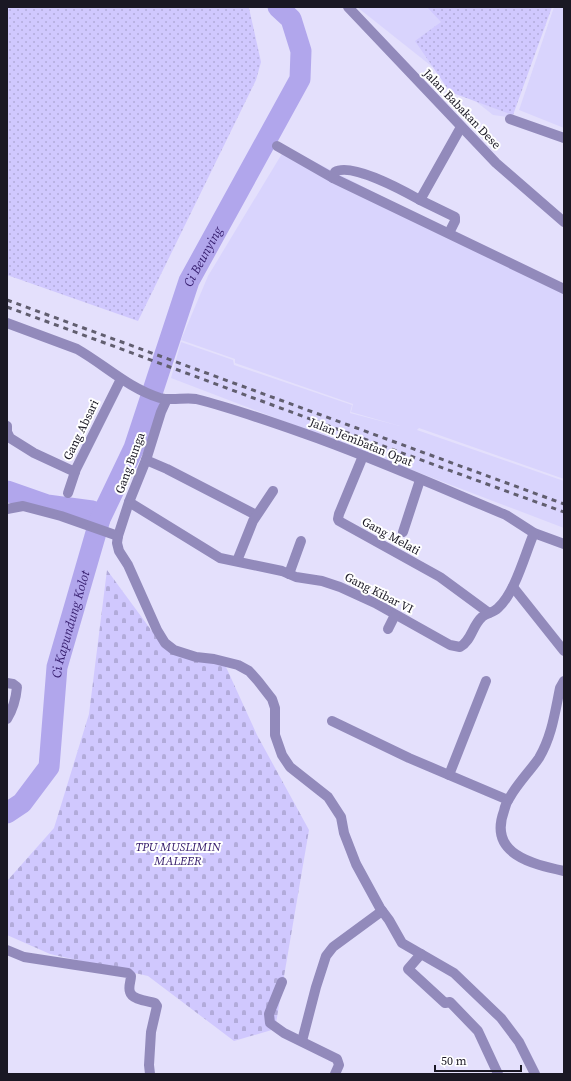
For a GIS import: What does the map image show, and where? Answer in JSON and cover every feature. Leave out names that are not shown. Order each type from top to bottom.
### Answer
[{"type":"street","name":"Jalan Babakan Dese","points":[[348,7],[496,163],[564,222]]},
{"type":"street","points":[[510,119],[564,138]]},
{"type":"street","points":[[420,200],[461,127]]},
{"type":"street","points":[[277,146],[333,178],[564,289]]},
{"type":"street","points":[[333,178],[335,172],[339,169],[380,179],[455,217],[455,221],[449,233]]},
{"type":"street","name":"Jalan Jembatan Opat","points":[[7,323],[77,349],[121,379],[140,389],[163,398],[198,400],[304,433],[506,514],[534,533],[564,544]]},
{"type":"street","name":"Gang Absari","points":[[68,493],[75,472],[121,379]]},
{"type":"street","name":"Gang Bunga","points":[[116,535],[146,460],[161,412],[163,398]]},
{"type":"street","points":[[7,426],[7,432],[10,438],[34,453],[75,472]]},
{"type":"street","name":"Gang Melati","points":[[363,456],[339,514],[339,521],[440,577],[489,613]]},
{"type":"street","points":[[146,460],[167,469],[256,515]]},
{"type":"street","points":[[402,532],[420,480]]},
{"type":"street","points":[[237,561],[252,521],[273,491]]},
{"type":"street","name":"Gang Kibar VI","points":[[129,502],[220,558],[282,570],[288,574],[340,586],[375,603],[450,645],[460,647],[468,640],[482,617],[489,613]]},
{"type":"street","points":[[7,509],[23,506],[61,516],[116,535],[119,551],[128,565],[157,630],[165,643],[174,650],[184,654],[238,665],[249,671],[272,699],[275,708],[275,734],[282,755],[290,767],[328,797],[342,819],[344,833],[356,864],[402,943],[454,973],[501,1018],[519,1042],[535,1074]]},
{"type":"street","points":[[489,613],[498,609],[508,597],[534,533]]},
{"type":"street","points":[[288,574],[301,541]]},
{"type":"street","points":[[512,587],[563,648]]},
{"type":"street","points":[[388,629],[394,614]]},
{"type":"street","points":[[449,775],[486,681]]},
{"type":"street","points":[[564,681],[560,688],[550,737],[539,757],[508,800],[500,820],[501,838],[515,854],[527,860],[564,871]]},
{"type":"street","points":[[7,683],[13,684],[17,687],[12,711],[7,719]]},
{"type":"street","points":[[332,721],[390,749],[508,800]]},
{"type":"street","points":[[302,1041],[316,987],[326,956],[333,947],[382,910]]},
{"type":"street","points":[[7,950],[24,957],[128,973],[131,976],[129,990],[132,995],[136,998],[155,1003],[157,1006],[152,1032],[149,1065],[150,1074]]},
{"type":"street","points":[[421,954],[408,969],[445,1003],[450,1002],[474,1026],[478,1031],[498,1074]]},
{"type":"street","points":[[282,982],[269,1014],[269,1021],[272,1025],[284,1033],[338,1060],[339,1066],[335,1074]]},
{"type":"shaded area","points":[[357,7],[546,7],[508,117],[493,115]]},
{"type":"shaded area","points":[[554,7],[564,7],[564,128],[519,110]]},
{"type":"shaded area","points":[[286,147],[564,290],[564,479],[419,428],[417,430],[564,481],[564,528],[171,378],[181,342],[233,360],[234,365],[352,405],[350,413],[400,426],[351,412],[353,404],[235,363],[235,359],[181,340],[208,276]]},
{"type":"green space","points":[[7,7],[249,8],[261,62],[256,80],[138,321],[7,275]]},
{"type":"green space","points":[[427,7],[552,7],[513,115],[450,92],[415,41],[441,22]]},
{"type":"green space","name":"TPU MUSLIMIN MALEER","points":[[107,570],[157,638],[226,667],[257,735],[309,830],[275,1029],[234,1041],[148,976],[50,954],[7,935],[7,881],[54,828],[89,714]]},
{"type":"waterway","name":"Ci Beunying","points":[[7,813],[22,803],[49,767],[57,667],[100,519],[134,448],[189,281],[300,79],[301,51],[291,19],[278,7]]},
{"type":"waterway","name":"Ci Kapundung Kolot","points":[[7,491],[47,505],[92,511],[100,519]]},
{"type":"railway","points":[[7,300],[564,504]]},
{"type":"railway","points":[[7,307],[564,512]]}]
